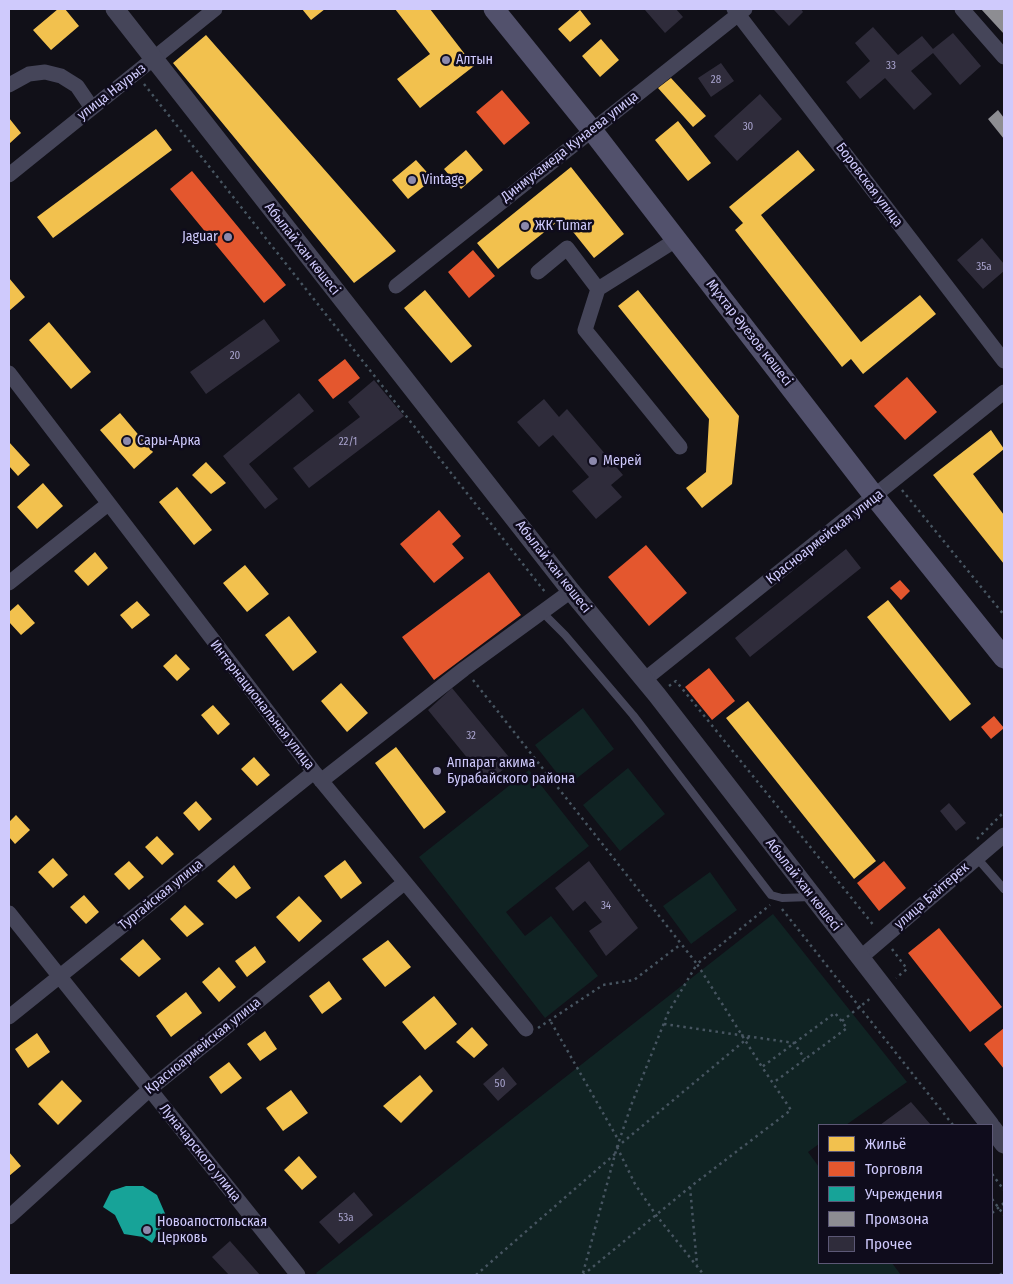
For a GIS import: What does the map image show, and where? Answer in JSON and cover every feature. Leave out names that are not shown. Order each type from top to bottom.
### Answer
[{"type":"main road","name":"Мұхтар Әуезов көшесі","points":[[494,9],[591,129],[875,497],[1004,658]]},
{"type":"street","name":"Абылай хан көшесі","points":[[115,9],[571,591],[657,695],[811,897],[989,1124]]},
{"type":"street","name":"улица Наурыз","points":[[9,174],[216,9]]},
{"type":"street","points":[[962,9],[1004,57]]},
{"type":"street","name":"Динмухамеда Кунаева улица","points":[[396,286],[739,11]]},
{"type":"street","name":"Боровская улица","points":[[739,11],[1004,361]]},
{"type":"street","points":[[9,85],[28,74],[46,72],[61,76],[77,86],[92,108]]},
{"type":"street","points":[[676,240],[598,289],[585,330],[680,447]]},
{"type":"street","points":[[538,272],[567,248],[598,289]]},
{"type":"street","name":"Интернациональная улица","points":[[9,372],[317,777],[526,1029]]},
{"type":"street","name":"Красноармейская улица","points":[[644,680],[1002,397]]},
{"type":"street","points":[[9,583],[108,504]]},
{"type":"street","name":"Тургайская улица","points":[[9,1017],[60,975],[317,777],[571,591]]},
{"type":"street","name":"улица Байтерек","points":[[860,958],[1004,834]]},
{"type":"street","name":"Красноармейская улица","points":[[9,1217],[150,1089],[404,883]]},
{"type":"street","name":"Луначарского улица","points":[[9,913],[298,1275]]},
{"type":"street","name":"Абылай хан көшесі","points":[[993,1130],[1004,1144]]},
{"type":"lane","points":[[542,612],[565,634],[633,715],[771,895],[782,898],[811,897]]},
{"type":"lane","points":[[977,858],[1004,889]]},
{"type":"path","points":[[136,74],[547,595]]},
{"type":"path","points":[[894,481],[1004,616]]},
{"type":"path","points":[[464,669],[697,964],[791,1110],[690,1187],[583,1275]]},
{"type":"path","points":[[657,695],[676,681],[907,969]]},
{"type":"path","points":[[583,1275],[619,1140],[664,1024],[697,964],[776,900]]},
{"type":"path","points":[[782,908],[953,1124]]},
{"type":"path","points":[[526,1029],[535,1030],[551,1022],[603,985],[634,980],[681,944]]},
{"type":"path","points":[[762,1067],[835,1013],[847,1028],[773,1083]]},
{"type":"path","points":[[551,1022],[619,1140]]},
{"type":"path","points":[[664,1024],[794,1044],[805,1059]]},
{"type":"path","points":[[617,1147],[749,1037]]},
{"type":"path","points":[[617,1147],[635,1184],[704,1275]]},
{"type":"path","points":[[476,1275],[616,1154]]},
{"type":"path","points":[[993,1175],[1004,1190]]},
{"type":"path","points":[[690,1187],[697,1267]]},
{"type":"path","points":[[993,1200],[1004,1215]]},
{"type":"path","points":[[993,1212],[1004,1203]]},
{"type":"path","points":[[1000,1275],[1004,1272]]},
{"type":"green space","points":[[583,708],[614,749],[567,786],[535,745]]},
{"type":"green space","points":[[628,768],[665,814],[620,851],[583,805]]},
{"type":"green space","points":[[529,770],[589,846],[506,912],[525,936],[551,916],[598,976],[545,1018],[419,857]]},
{"type":"green space","points":[[710,872],[737,910],[691,944],[663,906]]},
{"type":"green space","points":[[773,914],[907,1082],[847,1124],[818,1124],[818,1145],[808,1152],[818,1166],[818,1264],[893,1264],[901,1275],[318,1275],[316,1273]]},
{"type":"building: Жильё","points":[[58,9],[65,9],[79,26],[51,50],[33,30]]},
{"type":"building: Жильё","points":[[302,9],[325,9],[311,20]]},
{"type":"building: Жильё","name":"Алтын","points":[[395,9],[430,9],[474,66],[420,108],[397,79],[430,54]]},
{"type":"building: Жильё","points":[[580,10],[591,24],[570,42],[558,29]]},
{"type":"building: Жильё","points":[[206,35],[396,251],[354,283],[173,63]]},
{"type":"building: Жильё","points":[[601,39],[619,60],[600,77],[582,56]]},
{"type":"building: Жильё","points":[[671,78],[706,116],[693,127],[658,88]]},
{"type":"building: Жильё","points":[[9,118],[21,133],[9,144]]},
{"type":"building: Жильё","points":[[678,121],[711,163],[688,181],[655,140]]},
{"type":"building: Жильё","points":[[156,129],[172,150],[53,238],[37,217]]},
{"type":"building: Жильё","points":[[466,150],[483,170],[461,189],[444,169]]},
{"type":"building: Жильё","points":[[798,150],[815,170],[761,215],[861,342],[920,295],[936,314],[863,374],[851,359],[842,367],[735,230],[743,223],[729,207]]},
{"type":"building: Жильё","name":"Vintage","points":[[416,160],[433,179],[408,199],[392,180]]},
{"type":"building: Жильё","name":"ЖК Tumar","points":[[571,167],[624,234],[594,258],[562,218],[498,269],[477,243]]},
{"type":"building: Жильё","points":[[9,278],[25,297],[9,311]]},
{"type":"building: Жильё","points":[[425,290],[472,346],[451,363],[404,308]]},
{"type":"building: Жильё","points":[[638,290],[739,416],[732,484],[702,508],[686,488],[706,472],[709,419],[618,306]]},
{"type":"building: Жильё","points":[[49,322],[91,372],[71,389],[29,340]]},
{"type":"building: Жильё","name":"Сары-Арка","points":[[120,413],[153,452],[134,469],[100,430]]},
{"type":"building: Жильё","points":[[991,430],[1004,449],[973,474],[1004,515],[1004,564],[933,475]]},
{"type":"building: Жильё","points":[[9,442],[30,465],[18,476],[9,466]]},
{"type":"building: Жильё","points":[[206,462],[226,483],[211,494],[192,475]]},
{"type":"building: Жильё","points":[[43,483],[63,506],[37,529],[17,507]]},
{"type":"building: Жильё","points":[[177,487],[212,530],[194,545],[159,502]]},
{"type":"building: Жильё","points":[[95,552],[108,568],[88,586],[74,571]]},
{"type":"building: Жильё","points":[[245,565],[269,594],[247,612],[223,583]]},
{"type":"building: Жильё","points":[[888,600],[971,704],[950,721],[867,617]]},
{"type":"building: Жильё","points":[[137,601],[150,615],[132,629],[120,615]]},
{"type":"building: Жильё","points":[[18,604],[35,623],[21,635],[9,622],[9,612]]},
{"type":"building: Жильё","points":[[289,616],[317,652],[293,671],[265,635]]},
{"type":"building: Жильё","points":[[176,654],[190,669],[177,681],[163,666]]},
{"type":"building: Жильё","points":[[341,683],[368,713],[347,732],[321,701]]},
{"type":"building: Жильё","points":[[748,701],[876,861],[854,879],[726,718]]},
{"type":"building: Жильё","points":[[213,705],[230,724],[218,735],[201,715]]},
{"type":"building: Жильё","points":[[396,747],[446,812],[424,829],[375,763]]},
{"type":"building: Жильё","points":[[254,757],[270,775],[257,786],[241,769]]},
{"type":"building: Жильё","points":[[196,801],[212,819],[199,831],[183,813]]},
{"type":"building: Жильё","points":[[16,815],[30,830],[15,844],[9,837],[9,822]]},
{"type":"building: Жильё","points":[[157,836],[174,854],[162,865],[145,847]]},
{"type":"building: Жильё","points":[[53,858],[68,875],[53,888],[38,872]]},
{"type":"building: Жильё","points":[[345,860],[362,883],[341,899],[324,876]]},
{"type":"building: Жильё","points":[[129,861],[144,877],[129,890],[114,874]]},
{"type":"building: Жильё","points":[[234,865],[251,888],[236,899],[217,881]]},
{"type":"building: Жильё","points":[[84,895],[99,912],[86,924],[70,907]]},
{"type":"building: Жильё","points":[[299,896],[322,921],[299,942],[276,917]]},
{"type":"building: Жильё","points":[[185,905],[204,924],[187,937],[170,919]]},
{"type":"building: Жильё","points":[[143,939],[161,959],[139,977],[120,959]]},
{"type":"building: Жильё","points":[[388,940],[411,967],[385,987],[362,959]]},
{"type":"building: Жильё","points":[[255,946],[266,962],[247,977],[235,961]]},
{"type":"building: Жильё","points":[[219,967],[236,987],[219,1002],[202,982]]},
{"type":"building: Жильё","points":[[329,981],[342,999],[322,1014],[309,996]]},
{"type":"building: Жильё","points":[[186,992],[202,1013],[171,1037],[156,1016]]},
{"type":"building: Жильё","points":[[434,996],[457,1024],[425,1050],[402,1022]]},
{"type":"building: Жильё","points":[[472,1027],[488,1045],[474,1058],[456,1042]]},
{"type":"building: Жильё","points":[[265,1031],[277,1049],[260,1061],[247,1044]]},
{"type":"building: Жильё","points":[[37,1033],[50,1052],[28,1068],[15,1049]]},
{"type":"building: Жильё","points":[[229,1062],[242,1078],[221,1094],[209,1077]]},
{"type":"building: Жильё","points":[[420,1075],[433,1091],[401,1123],[383,1106]]},
{"type":"building: Жильё","points":[[62,1080],[82,1101],[58,1125],[38,1104]]},
{"type":"building: Жильё","points":[[291,1090],[308,1113],[283,1131],[266,1108]]},
{"type":"building: Жильё","points":[[9,1152],[21,1166],[9,1176]]},
{"type":"building: Жильё","points":[[299,1156],[317,1177],[302,1190],[284,1170]]},
{"type":"building: Торговля","points":[[502,90],[530,123],[504,145],[476,112]]},
{"type":"building: Торговля","name":"Jaguar","points":[[192,171],[286,285],[264,303],[170,189]]},
{"type":"building: Торговля","points":[[473,250],[495,276],[469,298],[448,272]]},
{"type":"building: Торговля","points":[[345,359],[360,378],[333,399],[318,380]]},
{"type":"building: Торговля","points":[[907,377],[937,412],[905,440],[874,406]]},
{"type":"building: Торговля","points":[[439,510],[461,536],[452,544],[464,558],[434,583],[400,544]]},
{"type":"building: Торговля","points":[[646,545],[687,593],[649,626],[608,577]]},
{"type":"building: Торговля","points":[[489,572],[521,615],[434,680],[402,637]]},
{"type":"building: Торговля","points":[[900,580],[910,591],[901,600],[890,588]]},
{"type":"building: Торговля","points":[[709,668],[735,701],[712,720],[685,687]]},
{"type":"building: Торговля","points":[[994,716],[1004,728],[991,739],[981,727]]},
{"type":"building: Торговля","points":[[884,861],[906,888],[879,911],[857,883]]},
{"type":"building: Торговля","points":[[939,928],[1002,1007],[970,1032],[908,953]]},
{"type":"building: Торговля","points":[[1004,1028],[1004,1069],[984,1044]]},
{"type":"building: Учреждения","points":[[126,1186],[143,1186],[157,1195],[167,1218],[152,1243],[143,1237],[124,1234],[115,1215],[103,1207],[111,1191]]},
{"type":"building: Промзона","points":[[981,9],[1004,9],[1004,34]]},
{"type":"building: Промзона","points":[[998,110],[1004,118],[1004,139],[988,119]]},
{"type":"building: Прочее","points":[[646,9],[676,9],[683,17],[665,33]]},
{"type":"building: Прочее","points":[[775,9],[801,9],[803,12],[789,26]]},
{"type":"building: Прочее","points":[[873,27],[898,55],[922,36],[933,49],[953,33],[981,66],[960,85],[933,53],[911,71],[932,94],[914,110],[885,78],[860,99],[846,82],[870,61],[855,43]]},
{"type":"building: Прочее","points":[[721,63],[734,81],[711,97],[698,78]]},
{"type":"building: Прочее","points":[[760,94],[782,119],[737,161],[714,136]]},
{"type":"building: Прочее","points":[[982,238],[1004,264],[1004,271],[983,289],[957,260]]},
{"type":"building: Прочее","points":[[264,319],[280,341],[206,394],[190,372]]},
{"type":"building: Прочее","points":[[374,380],[404,416],[309,488],[293,468],[360,417],[348,402]]},
{"type":"building: Прочее","points":[[299,393],[314,411],[249,464],[278,499],[265,509],[223,456]]},
{"type":"building: Прочее","name":"Мерей","points":[[544,399],[559,417],[567,409],[623,475],[611,485],[622,497],[596,519],[572,491],[589,477],[553,435],[539,447],[517,422]]},
{"type":"building: Прочее","points":[[846,549],[861,568],[750,657],[735,638]]},
{"type":"building: Прочее","points":[[452,688],[513,762],[487,782],[428,710]]},
{"type":"building: Прочее","points":[[949,803],[966,823],[956,831],[940,811]]},
{"type":"building: Прочее","points":[[589,861],[638,928],[606,956],[589,931],[602,922],[585,901],[573,911],[555,888]]},
{"type":"building: Прочее","points":[[503,1067],[517,1084],[498,1101],[483,1084]]},
{"type":"building: Прочее","points":[[911,1102],[930,1124],[881,1124]]},
{"type":"building: Прочее","points":[[354,1192],[373,1215],[339,1244],[319,1222]]},
{"type":"building: Прочее","points":[[230,1241],[260,1275],[229,1275],[212,1257]]},
{"type":"place","name":"Алтын","points":[[446,60]]},
{"type":"place","name":"Vintage","points":[[412,180]]},
{"type":"place","name":"ЖК Tumar","points":[[525,226]]},
{"type":"place","name":"Jaguar","points":[[228,237]]},
{"type":"place","name":"Сары-Арка","points":[[127,441]]},
{"type":"place","name":"Мерей","points":[[593,461]]},
{"type":"place","name":"Аппарат акима Бурабайского района","points":[[437,771]]},
{"type":"place","name":"Новоапостольская Церковь","points":[[147,1230]]}]
